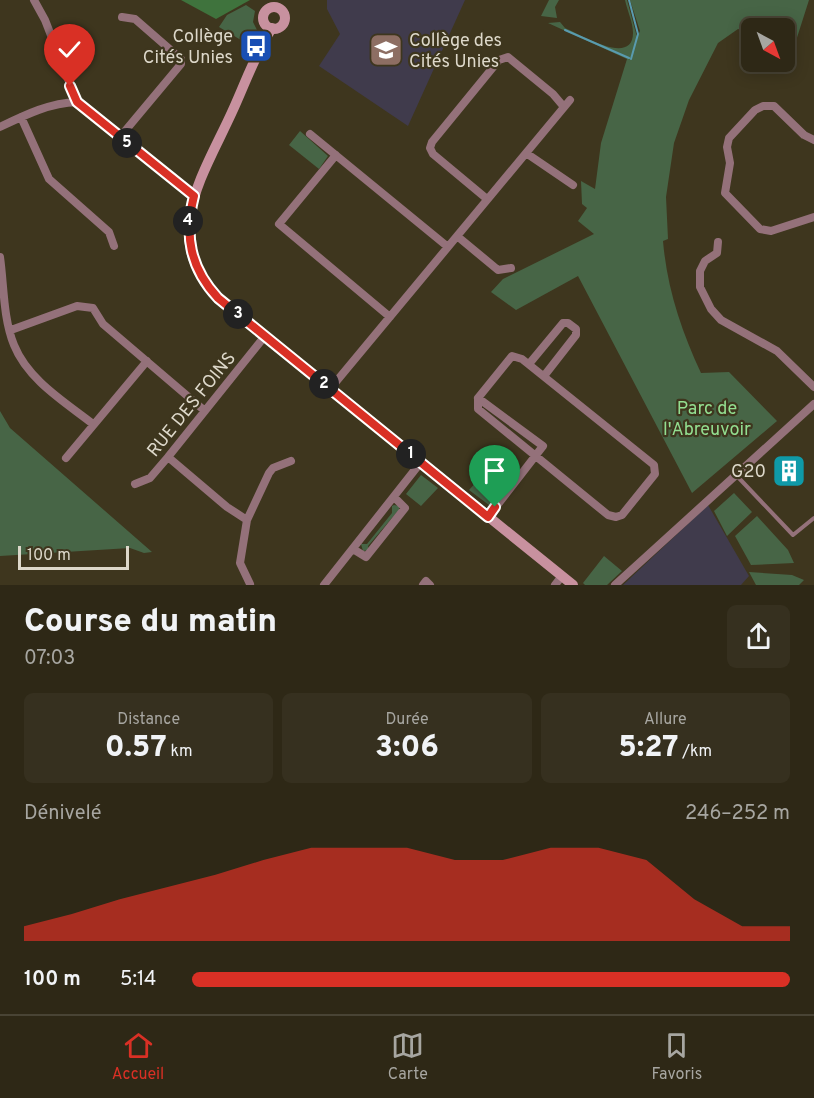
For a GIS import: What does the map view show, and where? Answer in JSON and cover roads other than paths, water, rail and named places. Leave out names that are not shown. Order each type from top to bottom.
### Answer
[{"type":"street","points":[[34,0],[45,20],[77,102],[194,196]]},
{"type":"street","points":[[272,28],[264,21],[264,14],[280,4],[284,19],[281,25],[272,28],[194,196],[188,235],[190,253],[198,271],[218,298],[422,462],[488,517],[558,581],[573,585]]},
{"type":"street","points":[[120,137],[180,64],[181,59],[135,19],[122,17]]},
{"type":"street","points":[[487,199],[433,154],[430,148],[432,142],[499,60],[508,57],[553,94],[564,107]]},
{"type":"street","points":[[330,389],[570,100]]},
{"type":"street","points":[[0,127],[60,102],[77,102]]},
{"type":"street","points":[[814,140],[801,133],[777,108],[766,106],[757,109],[729,138],[727,147],[730,163],[724,189],[727,198],[760,229],[771,231],[814,217]]},
{"type":"street","points":[[21,117],[49,179],[109,232],[114,246]]},
{"type":"street","points":[[310,134],[448,247]]},
{"type":"street","points":[[526,153],[573,185]]},
{"type":"street","points":[[336,155],[279,224],[390,317]]},
{"type":"street","points":[[457,236],[498,270],[511,268]]},
{"type":"street","points":[[718,242],[717,253],[705,261],[700,271],[700,287],[708,304],[721,320],[777,351],[814,387]]},
{"type":"street","points":[[0,257],[11,330],[19,354],[35,376],[93,424]]},
{"type":"street","points":[[11,330],[77,306],[93,308],[103,324],[205,411]]},
{"type":"street","points":[[529,364],[563,323],[568,323],[576,329],[576,335],[544,376]]},
{"type":"street","name":"RUE DES FOINS","points":[[135,484],[150,478],[168,458],[266,336]]},
{"type":"street","points":[[519,357],[544,376],[654,465],[656,472],[622,515],[612,517],[479,411],[476,404],[478,398],[509,358],[519,357]]},
{"type":"street","points":[[66,458],[147,361]]},
{"type":"street","points":[[478,398],[484,399],[543,446],[488,517]]},
{"type":"street","points":[[615,585],[814,404]]},
{"type":"street","points":[[168,458],[247,520]]},
{"type":"street","points":[[250,584],[240,563],[247,520],[269,473],[273,468],[291,461]]},
{"type":"street","points":[[324,585],[422,462]]},
{"type":"street","points":[[353,549],[366,557],[405,508],[394,497]]},
{"type":"street","points":[[423,585],[426,581],[430,585]]},
{"type":"lane","points":[[735,474],[793,535],[814,518]]},
{"type":"waterway","points":[[629,0],[638,34],[631,59]]},
{"type":"waterway","points":[[565,30],[629,58]]},
{"type":"place","name":"Collège Cités Unies","points":[[256,46]]},
{"type":"place","name":"Collège des Cités Unies","points":[[386,50]]},
{"type":"place","name":"G20","points":[[789,471]]},
{"type":"park label","name":"Parc de l'Abreuvoir","points":[[707,418]]}]
